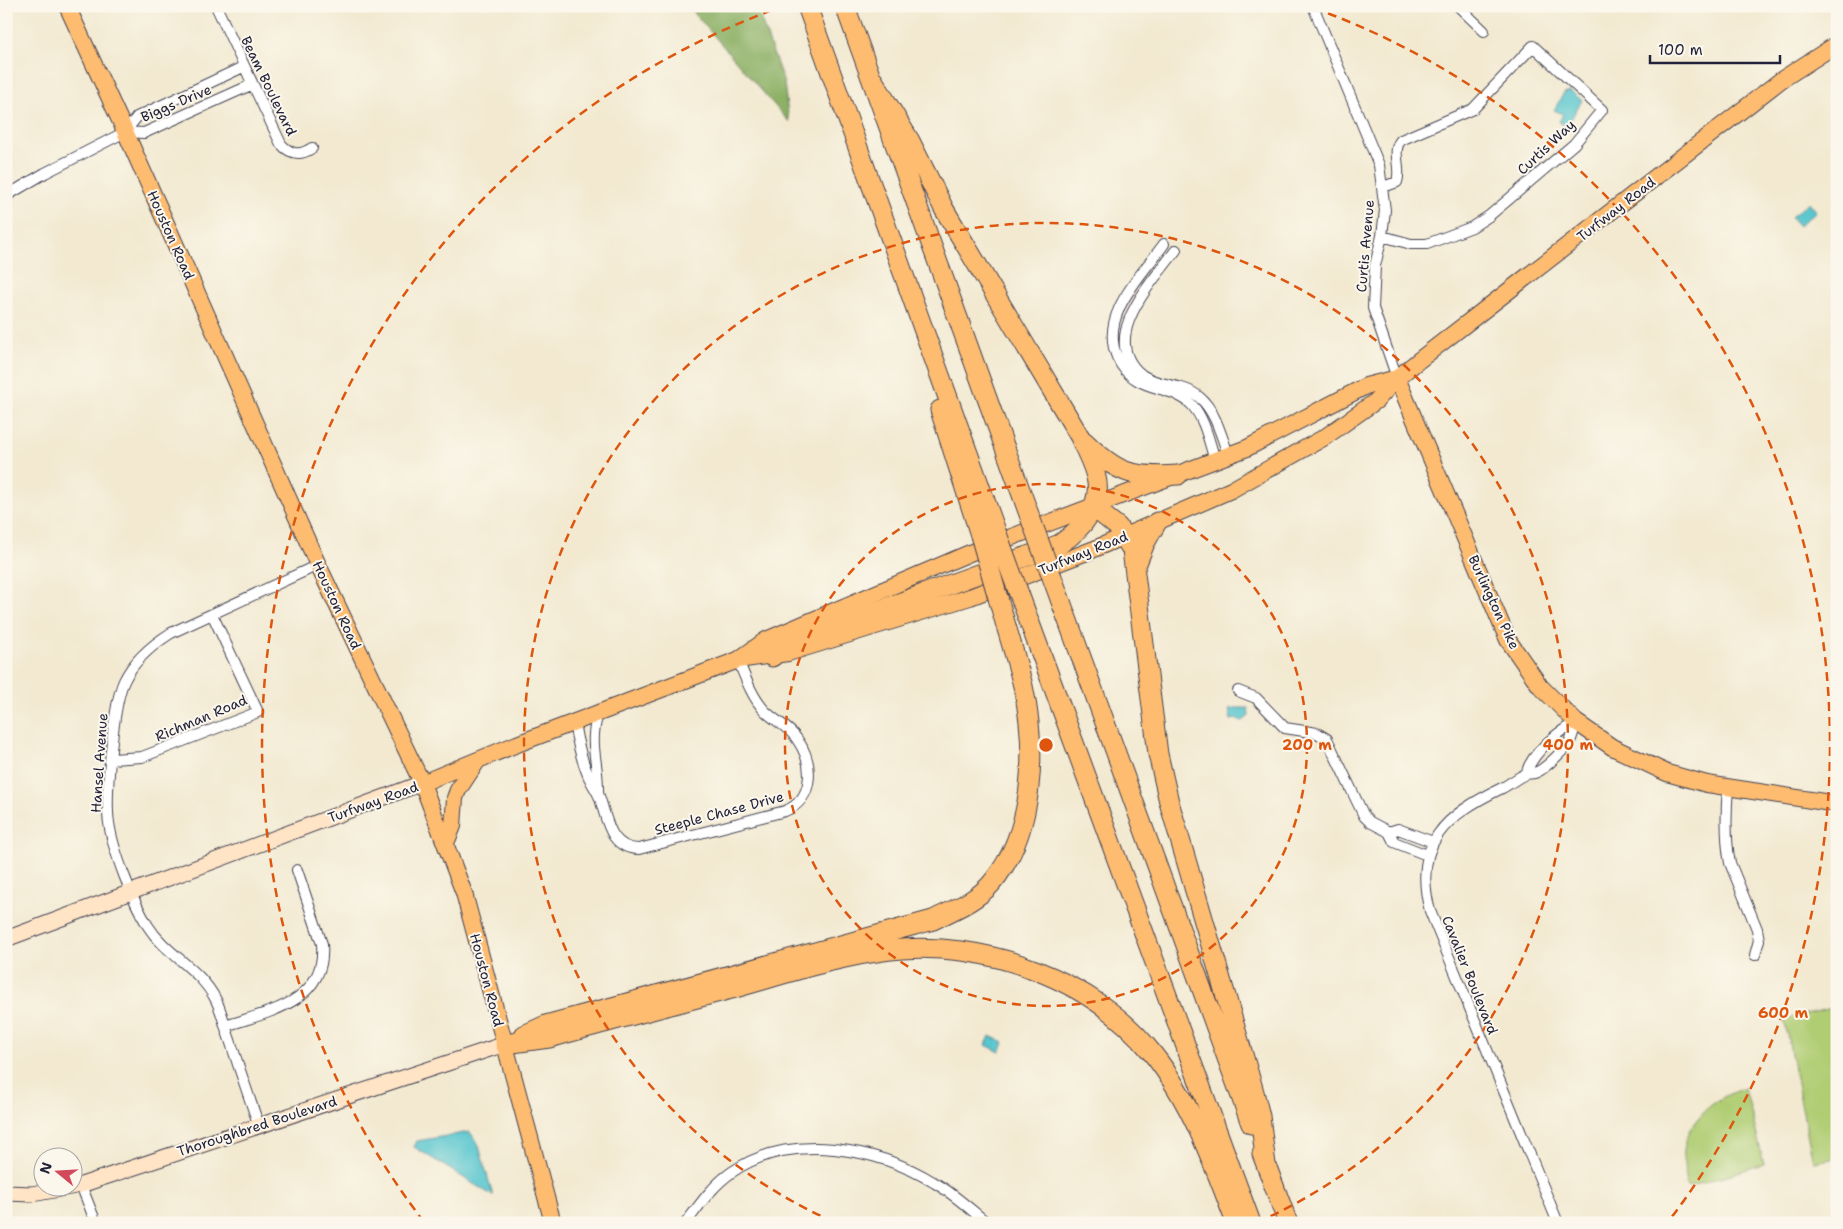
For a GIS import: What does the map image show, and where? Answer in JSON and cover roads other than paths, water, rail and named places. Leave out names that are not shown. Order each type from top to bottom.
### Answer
[{"type":"highway","points":[[807,6],[934,354],[938,400],[988,533],[1018,591],[1251,1223]]},
{"type":"highway","points":[[845,6],[873,80],[944,284],[1288,1223]]},
{"type":"highway","points":[[772,657],[783,648],[847,622],[1060,544],[1074,534],[1094,508],[1097,497],[1096,477],[1080,437],[944,209],[910,141],[873,80]]},
{"type":"highway","points":[[1080,437],[1098,454],[1129,474],[1150,477],[1178,475]]},
{"type":"highway","points":[[1094,508],[1113,522],[1125,536],[1132,550],[1158,754],[1169,802],[1254,1092],[1260,1116],[1266,1165]]},
{"type":"highway","points":[[1135,570],[1144,543],[1156,522]]},
{"type":"highway","points":[[504,1044],[546,1025],[933,920],[965,904],[990,885],[1007,860],[1018,836],[1025,806],[1031,740],[1023,688],[998,598],[988,533]]},
{"type":"highway","points":[[504,1044],[549,1038],[820,965],[891,950],[938,950],[988,956],[1016,963],[1053,977],[1088,996],[1129,1028],[1153,1054],[1178,1091],[1201,1136],[1236,1223]]},
{"type":"main road","name":"Houston Road","points":[[67,6],[318,565],[422,783],[446,843],[464,893],[553,1223]]},
{"type":"main road","name":"Turfway Road","points":[[738,660],[772,657],[970,597],[1125,536],[1231,490],[1325,437],[1376,401],[1397,378],[1781,80],[1837,44]]},
{"type":"main road","name":"Turfway Road","points":[[6,940],[422,783],[738,660],[766,640],[972,552],[1094,508],[1247,448],[1366,386],[1397,378]]},
{"type":"main road","name":"Burlington Pike","points":[[1397,378],[1508,640],[1540,686],[1576,722],[1612,747],[1648,766],[1687,779],[1837,804]]},
{"type":"main road","points":[[446,843],[453,826],[455,798],[458,790],[478,760]]},
{"type":"main road","name":"Thoroughbred Boulevard","points":[[82,1185],[504,1044]]},
{"type":"main road","name":"Thoroughbred Boulevard","points":[[6,1193],[32,1194]]},
{"type":"street","name":"Beam Boulevard","points":[[216,6],[251,85],[281,144],[294,154],[303,154],[312,148]]},
{"type":"street","name":"Curtis Avenue","points":[[1313,6],[1373,147],[1383,187],[1382,236],[1375,266],[1373,308],[1397,378]]},
{"type":"street","points":[[1458,6],[1484,31]]},
{"type":"street","name":"Curtis Way","points":[[1382,236],[1411,244],[1427,244],[1472,227],[1489,216],[1574,144],[1602,110],[1533,46],[1473,109],[1401,140],[1397,146],[1399,175],[1396,182],[1383,187]]},
{"type":"street","name":"Biggs Drive","points":[[125,132],[137,117],[243,67]]},
{"type":"street","name":"Biggs Drive","points":[[125,132],[144,133],[251,85]]},
{"type":"street","points":[[6,196],[46,172],[125,132]]},
{"type":"street","points":[[1164,244],[1120,306],[1112,334],[1113,348],[1119,361],[1134,379],[1180,396],[1194,406],[1221,457]]},
{"type":"street","points":[[1176,250],[1132,309],[1127,323],[1126,346],[1128,355],[1142,374],[1153,380],[1183,388],[1199,397],[1216,422],[1221,457]]},
{"type":"street","name":"Hansel Avenue","points":[[259,1126],[217,1002],[201,977],[152,932],[132,893],[109,823],[116,708],[129,672],[144,654],[160,640],[318,565]]},
{"type":"street","name":"Richman Road","points":[[112,759],[142,757],[258,712],[212,614]]},
{"type":"street","name":"Steeple Chase Drive","points":[[574,723],[588,776],[598,795],[608,826],[614,837],[631,849],[639,849],[795,807],[807,792],[809,782],[809,771],[804,750],[796,738],[765,711],[754,697],[738,660]]},
{"type":"street","points":[[1238,691],[1256,698],[1285,728],[1317,733],[1327,739],[1364,816],[1370,822],[1389,832],[1394,842],[1427,855]]},
{"type":"street","name":"Steeple Chase Drive","points":[[598,714],[592,740],[599,773],[598,795]]},
{"type":"street","name":"Cavalier Boulevard","points":[[1558,1223],[1430,911],[1425,881],[1427,855],[1444,826],[1459,811],[1526,774],[1529,762],[1560,731],[1576,722]]},
{"type":"street","points":[[1728,787],[1726,811],[1728,852],[1730,863],[1757,929],[1759,940],[1755,955]]},
{"type":"street","points":[[1389,832],[1398,829],[1433,842]]},
{"type":"street","points":[[225,1026],[294,1001],[306,992],[316,978],[323,955],[322,944],[297,870]]},
{"type":"street","points":[[686,1223],[713,1188],[741,1166],[767,1155],[806,1149],[849,1151],[905,1168],[950,1193],[987,1223]]},
{"type":"street","points":[[82,1188],[96,1223]]},
{"type":"water","points":[[1570,91],[1582,100],[1567,126],[1559,122],[1563,114],[1554,110],[1564,93]]},
{"type":"water","points":[[1809,202],[1816,211],[1799,226],[1791,217]]},
{"type":"water","points":[[1248,708],[1249,716],[1243,721],[1231,720],[1229,709]]},
{"type":"water","points":[[990,1036],[1004,1043],[1000,1052],[986,1045]]},
{"type":"water","points":[[470,1132],[479,1146],[493,1196],[414,1147],[417,1141]]}]
